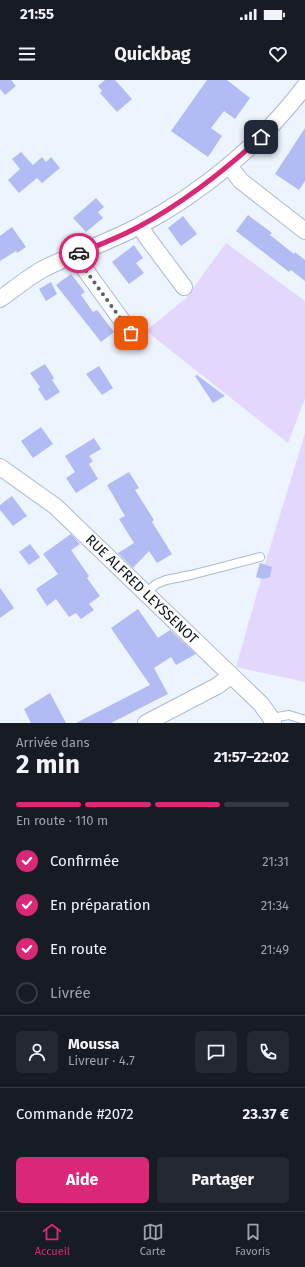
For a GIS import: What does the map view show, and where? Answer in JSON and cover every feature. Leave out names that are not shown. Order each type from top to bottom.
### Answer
[{"type":"street","points":[[0,299],[43,269],[140,226],[179,203],[229,166],[269,129],[290,106],[305,86]]},
{"type":"street","points":[[229,166],[241,181],[305,231]]},
{"type":"street","points":[[140,226],[184,287]]},
{"type":"street","points":[[77,254],[81,264],[131,333]]},
{"type":"street","name":"RUE ALFRED LEYSSENOT","points":[[0,467],[55,506],[230,676],[261,704],[272,720]]},
{"type":"street","points":[[146,723],[217,686],[230,676]]},
{"type":"lane","points":[[146,593],[156,584],[166,580],[260,558]]},
{"type":"lane","points":[[272,720],[289,715],[305,720]]},
{"type":"shaded area","points":[[226,243],[305,301],[305,398],[288,443],[146,331],[185,299]]},
{"type":"shaded area","points":[[305,433],[305,682],[236,667],[261,579],[256,577],[260,563],[265,564]]},
{"type":"building","points":[[0,80],[11,80],[16,86],[5,95],[0,89]]},
{"type":"building","points":[[105,80],[115,80],[132,99],[117,112],[100,93],[102,91],[98,86]]},
{"type":"building","points":[[207,80],[227,80],[250,98],[235,119],[224,111],[211,128],[222,136],[208,157],[171,131]]},
{"type":"building","points":[[305,128],[305,181],[299,190],[275,174]]},
{"type":"building","points":[[21,152],[33,165],[42,157],[46,162],[51,157],[60,168],[42,183],[37,178],[19,193],[8,180],[20,169],[12,159]]},
{"type":"building","points":[[96,198],[104,207],[98,212],[103,218],[86,232],[73,218]]},
{"type":"building","points":[[248,215],[272,233],[270,235],[294,254],[295,252],[305,260],[305,281],[291,270],[289,272],[236,231]]},
{"type":"building","points":[[183,216],[197,234],[181,246],[168,228]]},
{"type":"building","points":[[12,227],[26,247],[17,253],[16,251],[0,261],[0,236]]},
{"type":"building","points":[[134,245],[143,258],[136,263],[144,273],[129,284],[112,262]]},
{"type":"building","points":[[71,274],[85,292],[81,295],[93,312],[97,310],[114,332],[101,342],[56,285]]},
{"type":"building","points":[[51,282],[57,294],[46,301],[39,289]]},
{"type":"building","points":[[45,364],[54,378],[52,380],[60,392],[46,401],[38,389],[40,387],[30,373]]},
{"type":"building","points":[[99,366],[113,388],[102,395],[86,374]]},
{"type":"building","points":[[197,375],[225,396],[213,403],[195,376]]},
{"type":"building","points":[[41,427],[53,444],[33,458],[21,441]]},
{"type":"building","points":[[94,438],[101,449],[89,456],[93,461],[89,464],[98,479],[76,493],[66,478],[75,472],[65,456]]},
{"type":"building","points":[[129,472],[139,488],[135,490],[154,520],[152,522],[172,554],[157,563],[149,551],[133,568],[118,553],[134,543],[119,519],[125,516],[107,485]]},
{"type":"building","points":[[12,496],[27,516],[13,526],[0,510],[0,505]]},
{"type":"building","points":[[71,534],[80,544],[71,550],[89,576],[87,578],[100,596],[89,604],[94,610],[81,619],[76,613],[69,617],[56,599],[47,606],[36,589],[58,574],[43,554]]},
{"type":"building","points":[[30,544],[40,557],[29,565],[19,552]]},
{"type":"building","points":[[260,563],[272,567],[270,577],[264,579],[256,577]]},
{"type":"building","points":[[0,588],[14,608],[0,618]]},
{"type":"building","points":[[138,609],[158,638],[170,630],[196,654],[176,665],[171,657],[154,668],[168,694],[111,723],[76,723],[150,685],[111,628]]},
{"type":"building","points":[[50,693],[66,723],[31,723],[24,709]]},
{"type":"way so far","points":[[79,253],[77,254],[81,264],[131,333]]},
{"type":"route","points":[[79,253],[140,226],[179,203],[229,166],[261,137]]}]
